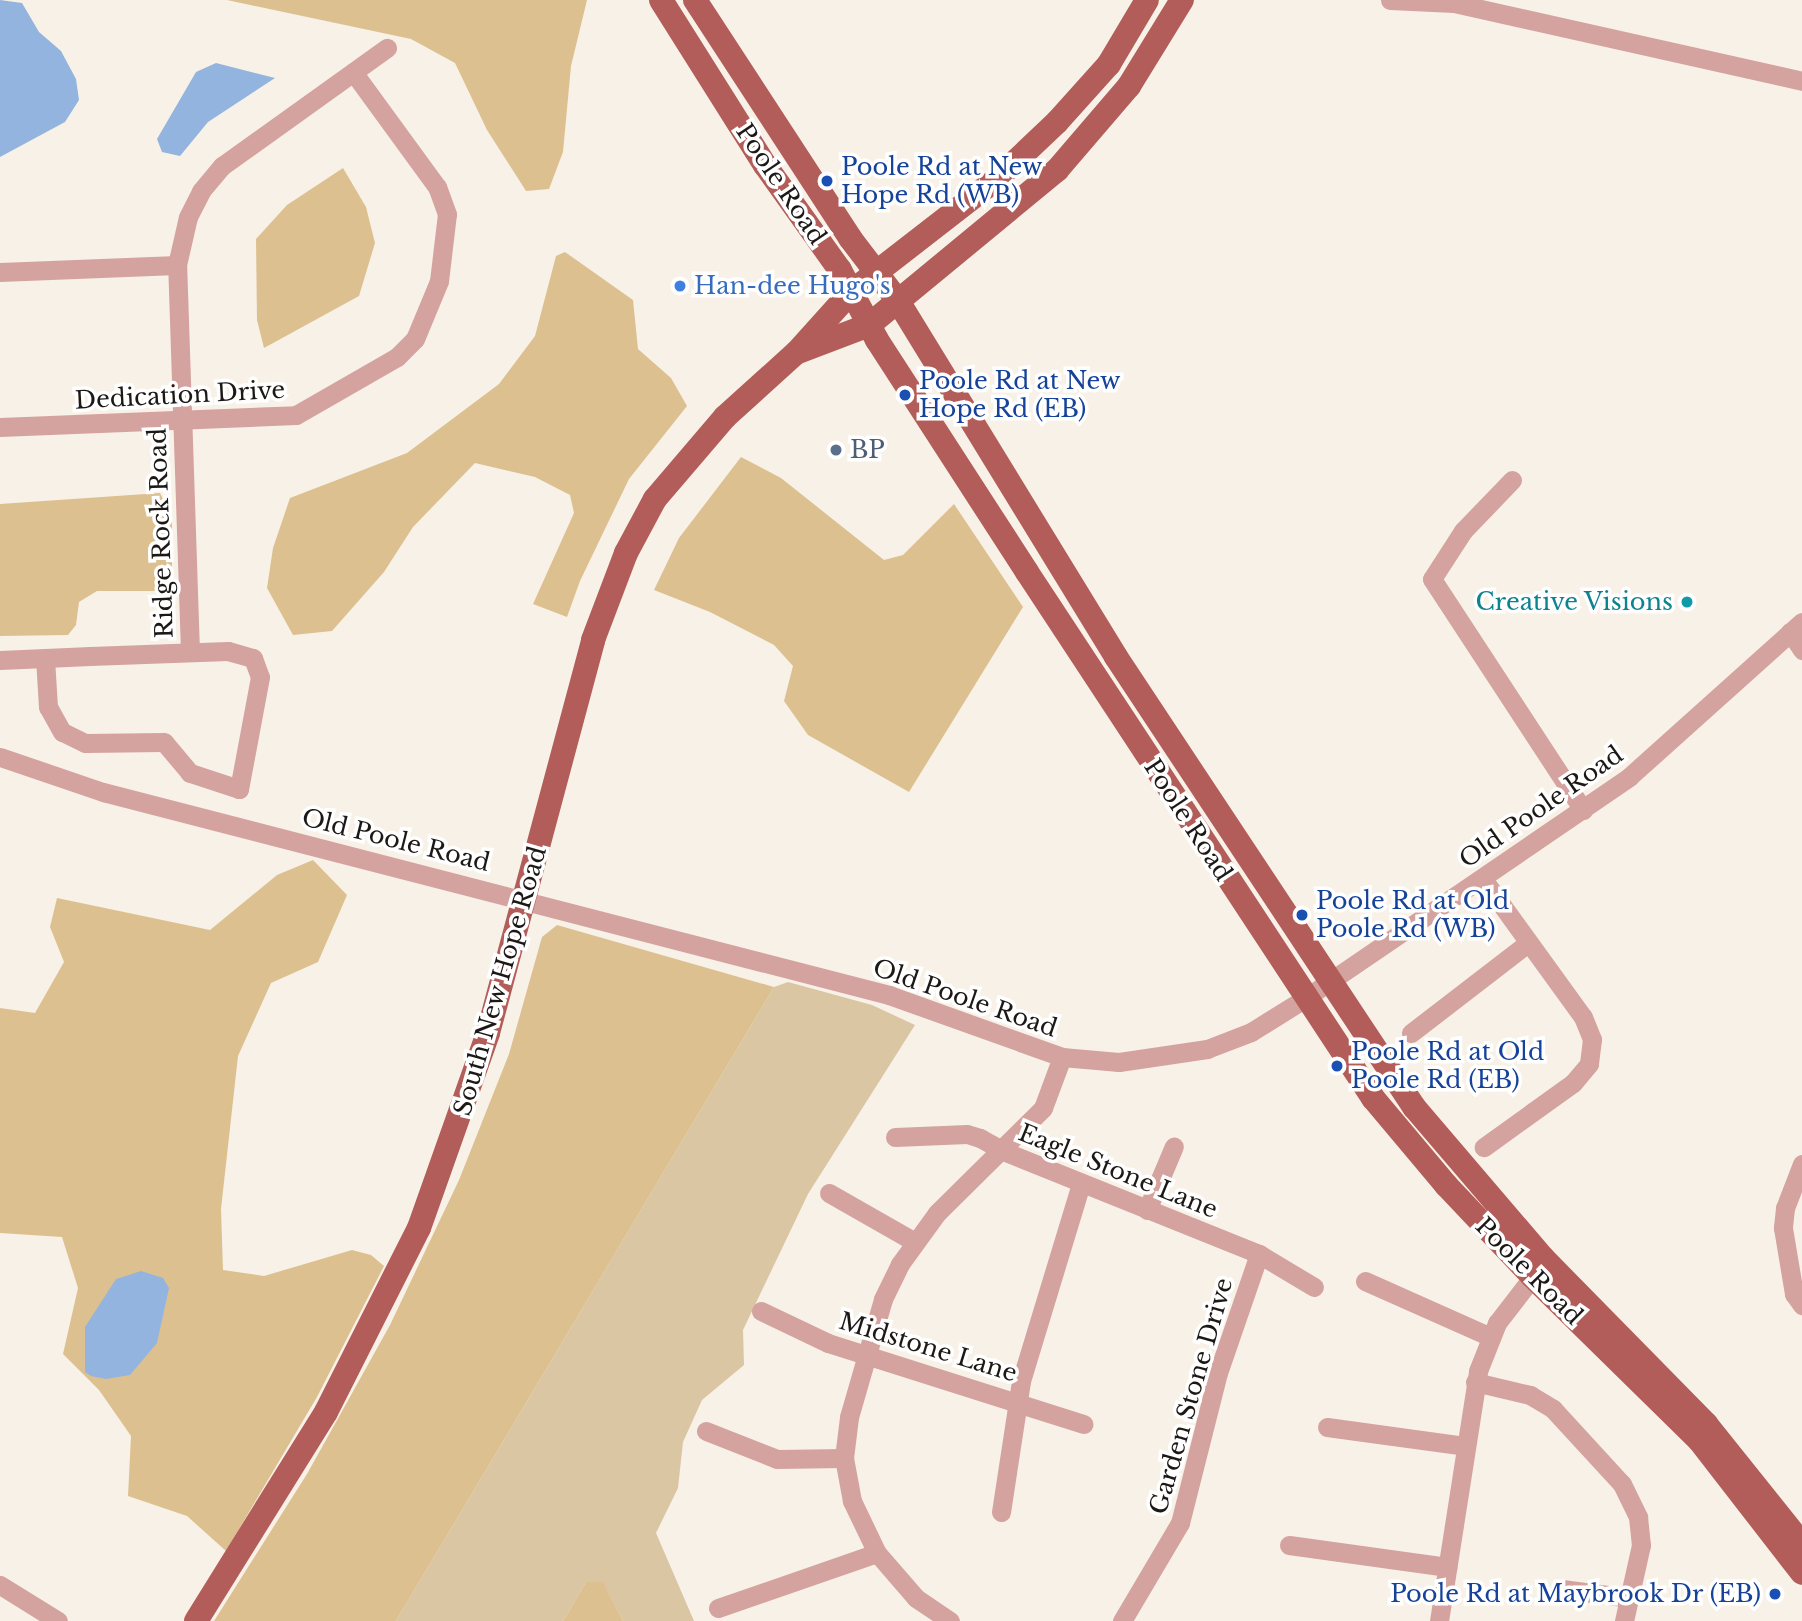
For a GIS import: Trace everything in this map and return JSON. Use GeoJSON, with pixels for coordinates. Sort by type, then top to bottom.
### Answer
{"type":"FeatureCollection","features":[{"type":"Feature","properties":{"kind":"main road","name":"Poole Road"},"geometry":{"type":"LineString","coordinates":[[661,0],[1304,999],[1373,1098],[1446,1185],[1683,1398],[1742,1466],[1802,1544]]}},
{"type":"Feature","properties":{"kind":"main road","name":"Poole Road"},"geometry":{"type":"LineString","coordinates":[[695,0],[874,270],[898,301],[1116,656],[1414,1107],[1539,1268],[1699,1440],[1802,1573]]}},
{"type":"Feature","properties":{"kind":"main road","name":"South New Hope Road"},"geometry":{"type":"LineString","coordinates":[[197,1621],[326,1412],[419,1228],[488,1033],[526,899],[593,640],[626,554],[655,499],[724,417],[797,352],[874,270],[999,177],[1057,122],[1109,64],[1147,0]]}},
{"type":"Feature","properties":{"kind":"main road","name":"South New Hope Road"},"geometry":{"type":"LineString","coordinates":[[797,352],[869,324],[1057,170],[1129,86],[1182,0]]}},
{"type":"Feature","properties":{"kind":"street"},"geometry":{"type":"LineString","coordinates":[[1390,0],[1454,3],[1802,81]]}},
{"type":"Feature","properties":{"kind":"street","name":"Ridge Rock Road"},"geometry":{"type":"LineString","coordinates":[[190,652],[177,265],[188,217],[201,191],[222,166],[387,48]]}},
{"type":"Feature","properties":{"kind":"street","name":"Dedication Drive"},"geometry":{"type":"LineString","coordinates":[[0,427],[296,415],[397,357],[415,339],[428,313],[447,242],[447,214],[437,187],[353,72]]}},
{"type":"Feature","properties":{"kind":"street"},"geometry":{"type":"LineString","coordinates":[[0,272],[177,265]]}},
{"type":"Feature","properties":{"kind":"street"},"geometry":{"type":"LineString","coordinates":[[1512,480],[1463,531],[1432,579],[1583,810]]}},
{"type":"Feature","properties":{"kind":"street"},"geometry":{"type":"LineString","coordinates":[[1796,627],[1802,650]]}},
{"type":"Feature","properties":{"kind":"street","name":"Old Poole Road"},"geometry":{"type":"LineString","coordinates":[[0,757],[103,792],[890,995],[1062,1057],[1119,1062],[1207,1049],[1251,1032],[1304,999],[1583,810],[1665,746],[1796,627]]}},
{"type":"Feature","properties":{"kind":"street"},"geometry":{"type":"LineString","coordinates":[[0,660],[45,658],[190,652],[228,651],[253,658],[260,677],[239,789],[190,773],[164,742],[85,743],[62,732],[48,707],[45,658]]}},
{"type":"Feature","properties":{"kind":"street"},"geometry":{"type":"LineString","coordinates":[[1483,879],[1583,1017],[1592,1039],[1589,1064],[1573,1083],[1484,1147]]}},
{"type":"Feature","properties":{"kind":"street"},"geometry":{"type":"LineString","coordinates":[[1410,1033],[1528,943]]}},
{"type":"Feature","properties":{"kind":"street"},"geometry":{"type":"LineString","coordinates":[[947,1621],[916,1598],[877,1553],[852,1501],[844,1458],[849,1418],[883,1299],[915,1242],[937,1213],[1003,1151],[1043,1108],[1062,1057]]}},
{"type":"Feature","properties":{"kind":"street","name":"Eagle Stone Lane"},"geometry":{"type":"LineString","coordinates":[[895,1137],[967,1134],[1082,1184],[1259,1254],[1314,1287]]}},
{"type":"Feature","properties":{"kind":"street"},"geometry":{"type":"LineString","coordinates":[[1147,1210],[1174,1146]]}},
{"type":"Feature","properties":{"kind":"street"},"geometry":{"type":"LineString","coordinates":[[1802,1164],[1785,1208],[1783,1228],[1794,1294],[1802,1305]]}},
{"type":"Feature","properties":{"kind":"street"},"geometry":{"type":"LineString","coordinates":[[1001,1512],[1017,1400],[1082,1184]]}},
{"type":"Feature","properties":{"kind":"street"},"geometry":{"type":"LineString","coordinates":[[829,1193],[915,1242]]}},
{"type":"Feature","properties":{"kind":"street","name":"Garden Stone Drive"},"geometry":{"type":"LineString","coordinates":[[1122,1621],[1180,1523],[1218,1373],[1259,1254]]}},
{"type":"Feature","properties":{"kind":"street"},"geometry":{"type":"LineString","coordinates":[[1439,1621],[1475,1382],[1491,1337],[1539,1268]]}},
{"type":"Feature","properties":{"kind":"street"},"geometry":{"type":"LineString","coordinates":[[1365,1281],[1491,1337]]}},
{"type":"Feature","properties":{"kind":"street","name":"Midstone Lane"},"geometry":{"type":"LineString","coordinates":[[761,1311],[828,1343],[1017,1400],[1083,1424]]}},
{"type":"Feature","properties":{"kind":"street"},"geometry":{"type":"LineString","coordinates":[[1475,1382],[1530,1395],[1553,1409],[1622,1484],[1638,1517],[1641,1545],[1624,1621]]}},
{"type":"Feature","properties":{"kind":"street"},"geometry":{"type":"LineString","coordinates":[[1327,1427],[1465,1446]]}},
{"type":"Feature","properties":{"kind":"street"},"geometry":{"type":"LineString","coordinates":[[706,1431],[777,1459],[844,1458]]}},
{"type":"Feature","properties":{"kind":"street"},"geometry":{"type":"LineString","coordinates":[[1289,1545],[1447,1567]]}},
{"type":"Feature","properties":{"kind":"street"},"geometry":{"type":"LineString","coordinates":[[718,1608],[877,1553]]}},
{"type":"Feature","properties":{"kind":"street"},"geometry":{"type":"LineString","coordinates":[[0,1585],[58,1621]]}},
{"type":"Feature","properties":{"kind":"street"},"geometry":{"type":"LineString","coordinates":[[1562,1589],[1630,1598]]}},
{"type":"Feature","properties":{"kind":"shaded area"},"geometry":{"type":"Polygon","coordinates":[[[227,0],[587,0],[571,66],[563,152],[549,189],[526,191],[487,130],[455,63],[411,39],[227,0]]]}},
{"type":"Feature","properties":{"kind":"shaded area"},"geometry":{"type":"Polygon","coordinates":[[[343,168],[366,207],[375,243],[359,296],[264,348],[257,320],[256,239],[287,205],[343,168]]]}},
{"type":"Feature","properties":{"kind":"shaded area"},"geometry":{"type":"Polygon","coordinates":[[[565,252],[633,300],[638,349],[671,378],[687,406],[629,479],[580,581],[567,617],[533,604],[574,513],[570,495],[535,477],[475,463],[413,527],[384,572],[332,631],[293,635],[267,588],[273,548],[290,498],[407,453],[499,384],[535,336],[556,256],[565,252]]]}},
{"type":"Feature","properties":{"kind":"shaded area"},"geometry":{"type":"Polygon","coordinates":[[[741,457],[781,478],[884,560],[903,555],[954,504],[1023,607],[909,792],[808,735],[784,701],[793,666],[774,645],[710,612],[654,590],[679,538],[741,457]]]}},
{"type":"Feature","properties":{"kind":"shaded area"},"geometry":{"type":"Polygon","coordinates":[[[160,493],[172,518],[172,591],[97,591],[79,602],[76,625],[68,635],[0,636],[0,504],[160,493]]]}},
{"type":"Feature","properties":{"kind":"shaded area"},"geometry":{"type":"Polygon","coordinates":[[[313,860],[347,895],[318,962],[271,983],[238,1056],[221,1209],[223,1270],[264,1276],[352,1250],[371,1255],[384,1266],[317,1397],[226,1551],[187,1516],[128,1496],[131,1436],[99,1390],[63,1354],[78,1288],[62,1237],[0,1233],[0,1008],[35,1013],[64,962],[50,927],[57,898],[210,930],[277,875],[313,860]]]}},
{"type":"Feature","properties":{"kind":"shaded area"},"geometry":{"type":"Polygon","coordinates":[[[557,925],[774,987],[396,1621],[214,1621],[307,1474],[390,1325],[459,1180],[509,1054],[542,937],[557,925]]]}},
{"type":"Feature","properties":{"kind":"shaded area"},"geometry":{"type":"Polygon","coordinates":[[[788,982],[872,1005],[915,1025],[808,1194],[743,1330],[744,1365],[702,1400],[683,1442],[678,1488],[656,1533],[694,1621],[623,1621],[603,1583],[586,1582],[563,1621],[396,1621],[774,987],[788,982]]]}},
{"type":"Feature","properties":{"kind":"shaded area"},"geometry":{"type":"Polygon","coordinates":[[[586,1582],[603,1582],[623,1621],[563,1621],[586,1582]]]}},
{"type":"Feature","properties":{"kind":"water"},"geometry":{"type":"Polygon","coordinates":[[[0,0],[22,3],[39,32],[61,51],[76,79],[79,100],[65,122],[0,157],[0,0]]]}},
{"type":"Feature","properties":{"kind":"water"},"geometry":{"type":"Polygon","coordinates":[[[216,63],[275,78],[208,122],[180,156],[162,152],[157,139],[196,72],[216,63]]]}},
{"type":"Feature","properties":{"kind":"water"},"geometry":{"type":"Polygon","coordinates":[[[141,1271],[163,1278],[169,1288],[157,1343],[130,1375],[106,1379],[91,1376],[85,1372],[85,1327],[116,1279],[141,1271]]]}},
{"type":"Feature","properties":{"kind":"place","name":"Poole Rd at New Hope Rd (WB)"},"geometry":{"type":"Point","coordinates":[827,181]}},
{"type":"Feature","properties":{"kind":"place","name":"Han-dee Hugo's"},"geometry":{"type":"Point","coordinates":[680,286]}},
{"type":"Feature","properties":{"kind":"place","name":"Poole Rd at New Hope Rd (EB)"},"geometry":{"type":"Point","coordinates":[905,395]}},
{"type":"Feature","properties":{"kind":"place","name":"BP"},"geometry":{"type":"Point","coordinates":[836,450]}},
{"type":"Feature","properties":{"kind":"place","name":"Creative Visions"},"geometry":{"type":"Point","coordinates":[1687,602]}},
{"type":"Feature","properties":{"kind":"place","name":"Poole Rd at Old Poole Rd (WB)"},"geometry":{"type":"Point","coordinates":[1302,915]}},
{"type":"Feature","properties":{"kind":"place","name":"Poole Rd at Old Poole Rd (EB)"},"geometry":{"type":"Point","coordinates":[1337,1066]}},
{"type":"Feature","properties":{"kind":"place","name":"Poole Rd at Maybrook Dr (EB)"},"geometry":{"type":"Point","coordinates":[1775,1594]}}]}
